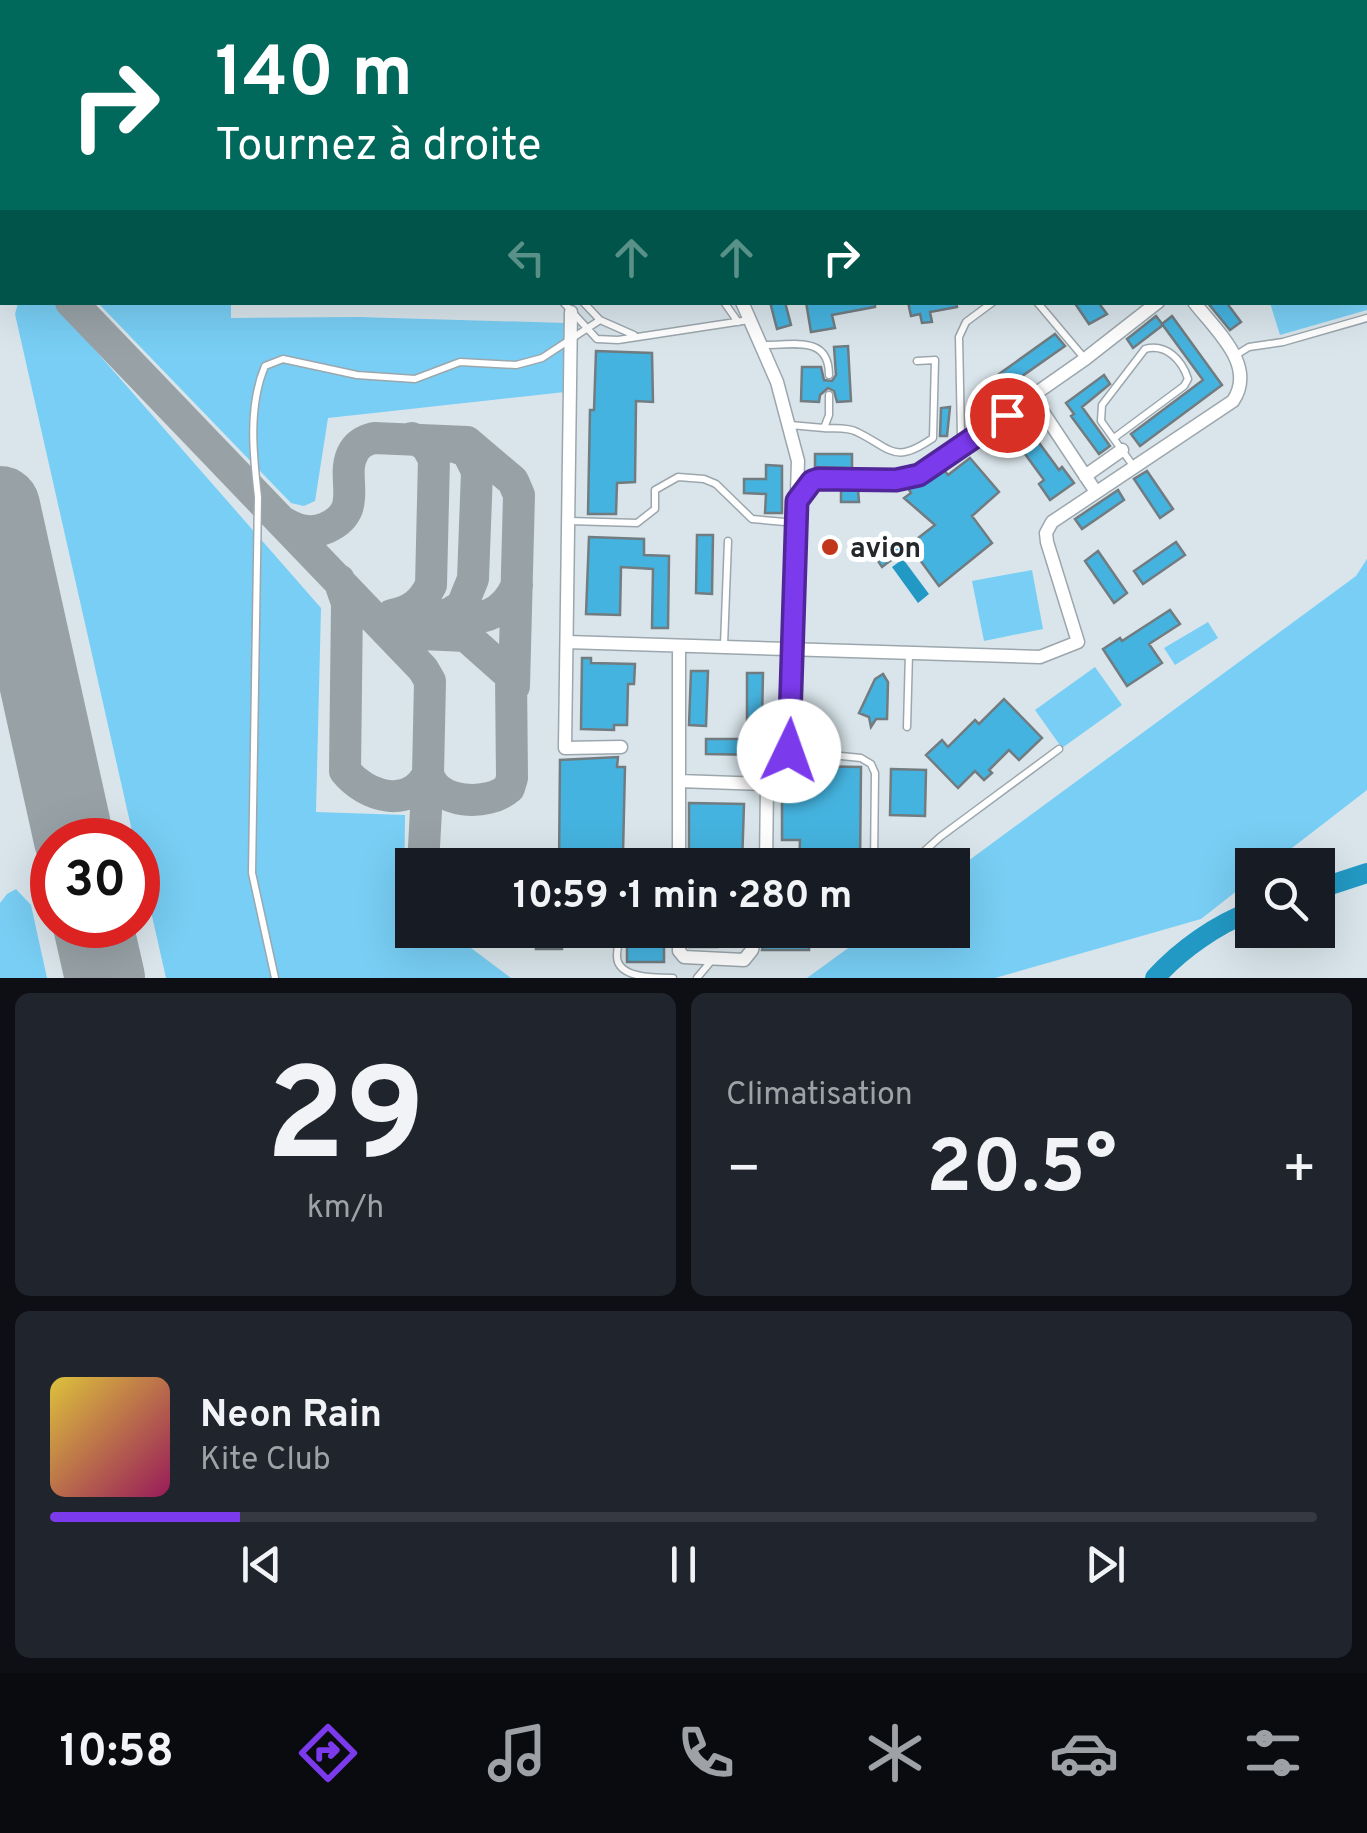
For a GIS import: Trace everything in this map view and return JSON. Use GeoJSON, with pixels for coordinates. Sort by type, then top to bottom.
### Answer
{"type":"FeatureCollection","features":[{"type":"Feature","properties":{"kind":"street"},"geometry":{"type":"LineString","coordinates":[[742,305],[744,321],[762,344],[778,382],[798,461],[789,751],[767,784],[766,848]]}},
{"type":"Feature","properties":{"kind":"street"},"geometry":{"type":"LineString","coordinates":[[797,501],[818,479],[896,480],[919,475],[1086,360],[1154,305]]}},
{"type":"Feature","properties":{"kind":"street"},"geometry":{"type":"LineString","coordinates":[[567,642],[1040,657],[1078,642],[1046,533],[1052,522],[1234,401],[1241,390],[1242,375],[1234,356],[1196,305]]}},
{"type":"Feature","properties":{"kind":"street"},"geometry":{"type":"LineString","coordinates":[[567,307],[571,339],[566,748],[621,747]]}},
{"type":"Feature","properties":{"kind":"street"},"geometry":{"type":"LineString","coordinates":[[1033,397],[1096,492]]}},
{"type":"Feature","properties":{"kind":"street"},"geometry":{"type":"LineString","coordinates":[[1085,476],[1118,444]]}},
{"type":"Feature","properties":{"kind":"street"},"geometry":{"type":"LineString","coordinates":[[678,646],[678,848]]}},
{"type":"Feature","properties":{"kind":"street"},"geometry":{"type":"LineString","coordinates":[[678,781],[767,784]]}},
{"type":"Feature","properties":{"kind":"street"},"geometry":{"type":"LineString","coordinates":[[680,948],[680,955],[744,960],[752,948]]}},
{"type":"Feature","properties":{"kind":"lane"},"geometry":{"type":"LineString","coordinates":[[586,305],[600,320],[635,336]]}},
{"type":"Feature","properties":{"kind":"lane"},"geometry":{"type":"LineString","coordinates":[[727,305],[744,321]]}},
{"type":"Feature","properties":{"kind":"lane"},"geometry":{"type":"LineString","coordinates":[[964,444],[959,337],[966,322],[989,305]]}},
{"type":"Feature","properties":{"kind":"lane"},"geometry":{"type":"LineString","coordinates":[[1040,305],[1086,360]]}},
{"type":"Feature","properties":{"kind":"lane"},"geometry":{"type":"LineString","coordinates":[[567,307],[597,339],[618,340],[744,321]]}},
{"type":"Feature","properties":{"kind":"lane"},"geometry":{"type":"LineString","coordinates":[[1234,356],[1248,348],[1367,318]]}},
{"type":"Feature","properties":{"kind":"lane"},"geometry":{"type":"LineString","coordinates":[[275,978],[252,872],[258,496],[254,461],[255,389],[265,366],[283,359],[357,375],[415,379],[460,362],[516,365],[542,358],[600,320]]}},
{"type":"Feature","properties":{"kind":"lane"},"geometry":{"type":"LineString","coordinates":[[762,344],[809,344],[822,350],[829,360],[829,375]]}},
{"type":"Feature","properties":{"kind":"lane"},"geometry":{"type":"LineString","coordinates":[[1118,444],[1188,379],[1168,350],[1155,346],[1145,349],[1102,405],[1101,420],[1134,467]]}},
{"type":"Feature","properties":{"kind":"lane"},"geometry":{"type":"LineString","coordinates":[[789,425],[854,430],[888,452],[918,449],[933,438],[935,360],[917,361]]}},
{"type":"Feature","properties":{"kind":"lane"},"geometry":{"type":"LineString","coordinates":[[824,428],[829,395]]}},
{"type":"Feature","properties":{"kind":"lane"},"geometry":{"type":"LineString","coordinates":[[569,522],[636,522],[655,509],[654,490],[678,477],[692,476],[716,484],[752,519],[797,523]]}},
{"type":"Feature","properties":{"kind":"lane"},"geometry":{"type":"LineString","coordinates":[[724,647],[728,541]]}},
{"type":"Feature","properties":{"kind":"lane"},"geometry":{"type":"LineString","coordinates":[[907,727],[909,653]]}},
{"type":"Feature","properties":{"kind":"lane"},"geometry":{"type":"LineString","coordinates":[[928,848],[1059,749]]}},
{"type":"Feature","properties":{"kind":"lane"},"geometry":{"type":"LineString","coordinates":[[789,751],[861,758],[871,764],[875,773],[874,848]]}},
{"type":"Feature","properties":{"kind":"lane"},"geometry":{"type":"LineString","coordinates":[[618,948],[621,971],[630,977],[673,978]]}},
{"type":"Feature","properties":{"kind":"lane"},"geometry":{"type":"LineString","coordinates":[[698,978],[712,959]]}},
{"type":"Feature","properties":{"kind":"shaded area"},"geometry":{"type":"Polygon","coordinates":[[[17,305],[56,305],[321,608],[316,812],[405,815],[405,848],[395,848],[395,948],[471,948],[511,978],[166,978],[159,948],[160,818],[129,818],[15,314],[17,305]]]}},
{"type":"Feature","properties":{"kind":"shaded area"},"geometry":{"type":"Polygon","coordinates":[[[100,305],[231,305],[231,318],[566,323],[574,391],[328,418],[315,501],[304,506],[291,503],[100,305]]]}},
{"type":"Feature","properties":{"kind":"shaded area"},"geometry":{"type":"Polygon","coordinates":[[[1271,305],[1367,305],[1367,310],[1280,335],[1271,305]]]}},
{"type":"Feature","properties":{"kind":"shaded area"},"geometry":{"type":"Polygon","coordinates":[[[903,559],[929,594],[918,603],[892,567],[903,559]]]}},
{"type":"Feature","properties":{"kind":"shaded area"},"geometry":{"type":"Polygon","coordinates":[[[1367,559],[1367,790],[1292,848],[1235,848],[1235,892],[1201,919],[995,978],[807,978],[848,948],[970,948],[970,860],[1356,576],[1367,559]]]}},
{"type":"Feature","properties":{"kind":"shaded area"},"geometry":{"type":"Polygon","coordinates":[[[1032,570],[1043,629],[984,641],[972,581],[1032,570]]]}},
{"type":"Feature","properties":{"kind":"shaded area"},"geometry":{"type":"Polygon","coordinates":[[[1208,622],[1218,638],[1175,665],[1164,648],[1208,622]]]}},
{"type":"Feature","properties":{"kind":"shaded area"},"geometry":{"type":"Polygon","coordinates":[[[1095,667],[1122,705],[1062,748],[1035,710],[1095,667]]]}},
{"type":"Feature","properties":{"kind":"shaded area"},"geometry":{"type":"Polygon","coordinates":[[[16,889],[30,904],[30,948],[40,948],[47,978],[0,978],[0,903],[16,889]]]}},
{"type":"Feature","properties":{"kind":"building"},"geometry":{"type":"Polygon","coordinates":[[[771,305],[786,305],[791,325],[777,329],[771,305]]]}},
{"type":"Feature","properties":{"kind":"building"},"geometry":{"type":"Polygon","coordinates":[[[806,305],[875,305],[832,315],[835,328],[811,332],[806,305]]]}},
{"type":"Feature","properties":{"kind":"building"},"geometry":{"type":"Polygon","coordinates":[[[909,305],[957,305],[930,312],[932,322],[922,323],[920,314],[911,316],[909,305]]]}},
{"type":"Feature","properties":{"kind":"building"},"geometry":{"type":"Polygon","coordinates":[[[1076,305],[1100,305],[1107,314],[1089,324],[1076,305]]]}},
{"type":"Feature","properties":{"kind":"building"},"geometry":{"type":"Polygon","coordinates":[[[1209,305],[1228,305],[1241,322],[1230,330],[1209,305]]]}},
{"type":"Feature","properties":{"kind":"building"},"geometry":{"type":"Polygon","coordinates":[[[1156,316],[1163,325],[1133,348],[1127,339],[1156,316]]]}},
{"type":"Feature","properties":{"kind":"building"},"geometry":{"type":"Polygon","coordinates":[[[1172,316],[1222,385],[1140,446],[1131,434],[1203,380],[1162,324],[1172,316]]]}},
{"type":"Feature","properties":{"kind":"building"},"geometry":{"type":"Polygon","coordinates":[[[1055,334],[1065,346],[1008,386],[999,374],[1055,334]]]}},
{"type":"Feature","properties":{"kind":"building"},"geometry":{"type":"Polygon","coordinates":[[[848,346],[851,401],[837,402],[834,391],[828,388],[819,402],[801,401],[802,367],[821,367],[824,380],[832,381],[836,375],[834,347],[848,346]]]}},
{"type":"Feature","properties":{"kind":"building"},"geometry":{"type":"Polygon","coordinates":[[[596,351],[652,353],[653,402],[636,401],[635,482],[617,483],[616,514],[588,514],[590,410],[594,410],[596,351]]]}},
{"type":"Feature","properties":{"kind":"building"},"geometry":{"type":"Polygon","coordinates":[[[1104,375],[1110,384],[1082,407],[1110,446],[1099,454],[1066,403],[1104,375]]]}},
{"type":"Feature","properties":{"kind":"building"},"geometry":{"type":"Polygon","coordinates":[[[950,407],[947,436],[940,436],[941,408],[950,407]]]}},
{"type":"Feature","properties":{"kind":"building"},"geometry":{"type":"Polygon","coordinates":[[[1027,412],[1033,420],[1026,425],[1059,470],[1062,467],[1074,483],[1050,500],[1039,484],[1044,480],[1012,436],[996,447],[989,438],[1027,412]]]}},
{"type":"Feature","properties":{"kind":"building"},"geometry":{"type":"Polygon","coordinates":[[[815,454],[852,454],[852,468],[815,467],[815,454]]]}},
{"type":"Feature","properties":{"kind":"building"},"geometry":{"type":"Polygon","coordinates":[[[970,458],[999,492],[972,516],[992,543],[939,586],[909,545],[935,525],[904,498],[911,493],[908,488],[924,484],[944,470],[948,475],[970,458]]]}},
{"type":"Feature","properties":{"kind":"building"},"geometry":{"type":"Polygon","coordinates":[[[766,465],[782,466],[782,513],[765,513],[766,494],[744,493],[744,479],[766,479],[766,465]]]}},
{"type":"Feature","properties":{"kind":"building"},"geometry":{"type":"Polygon","coordinates":[[[1147,471],[1173,509],[1160,518],[1134,479],[1147,471]]]}},
{"type":"Feature","properties":{"kind":"building"},"geometry":{"type":"Polygon","coordinates":[[[841,489],[858,490],[859,502],[841,502],[841,489]]]}},
{"type":"Feature","properties":{"kind":"building"},"geometry":{"type":"Polygon","coordinates":[[[1118,490],[1124,500],[1082,529],[1075,519],[1118,490]]]}},
{"type":"Feature","properties":{"kind":"building"},"geometry":{"type":"Polygon","coordinates":[[[697,535],[713,535],[712,594],[696,593],[697,535]]]}},
{"type":"Feature","properties":{"kind":"building"},"geometry":{"type":"Polygon","coordinates":[[[589,537],[644,539],[644,555],[669,556],[668,628],[652,628],[653,569],[621,567],[620,615],[586,614],[589,537]]]}},
{"type":"Feature","properties":{"kind":"building"},"geometry":{"type":"Polygon","coordinates":[[[894,540],[902,552],[882,567],[874,555],[894,540]]]}},
{"type":"Feature","properties":{"kind":"building"},"geometry":{"type":"Polygon","coordinates":[[[1176,542],[1185,555],[1143,584],[1134,571],[1176,542]]]}},
{"type":"Feature","properties":{"kind":"building"},"geometry":{"type":"Polygon","coordinates":[[[1098,551],[1127,593],[1114,603],[1085,561],[1098,551]]]}},
{"type":"Feature","properties":{"kind":"building"},"geometry":{"type":"Polygon","coordinates":[[[1170,610],[1180,624],[1149,644],[1162,663],[1127,686],[1103,649],[1170,610]]]}},
{"type":"Feature","properties":{"kind":"building"},"geometry":{"type":"Polygon","coordinates":[[[582,658],[591,658],[591,663],[635,664],[634,684],[628,684],[627,725],[614,725],[614,730],[581,729],[582,658]]]}},
{"type":"Feature","properties":{"kind":"building"},"geometry":{"type":"Polygon","coordinates":[[[691,671],[708,671],[706,726],[689,725],[691,671]]]}},
{"type":"Feature","properties":{"kind":"building"},"geometry":{"type":"Polygon","coordinates":[[[747,673],[763,673],[762,721],[747,721],[747,673]]]}},
{"type":"Feature","properties":{"kind":"building"},"geometry":{"type":"Polygon","coordinates":[[[883,674],[888,682],[887,719],[876,719],[871,727],[869,717],[859,713],[875,679],[883,674]]]}},
{"type":"Feature","properties":{"kind":"building"},"geometry":{"type":"Polygon","coordinates":[[[1004,699],[1042,738],[1019,760],[1009,750],[984,780],[975,771],[958,788],[926,755],[942,740],[948,747],[1004,699]]]}},
{"type":"Feature","properties":{"kind":"building"},"geometry":{"type":"Polygon","coordinates":[[[706,739],[762,739],[762,755],[706,754],[706,739]]]}},
{"type":"Feature","properties":{"kind":"building"},"geometry":{"type":"Polygon","coordinates":[[[618,757],[617,767],[625,767],[623,848],[559,848],[560,760],[618,757]]]}},
{"type":"Feature","properties":{"kind":"building"},"geometry":{"type":"Polygon","coordinates":[[[801,766],[861,767],[860,848],[800,848],[800,840],[782,840],[782,793],[801,793],[801,766]]]}},
{"type":"Feature","properties":{"kind":"building"},"geometry":{"type":"Polygon","coordinates":[[[891,769],[926,770],[925,816],[890,815],[891,769]]]}},
{"type":"Feature","properties":{"kind":"building"},"geometry":{"type":"Polygon","coordinates":[[[689,803],[744,804],[743,848],[689,848],[689,803]]]}},
{"type":"Feature","properties":{"kind":"building"},"geometry":{"type":"Polygon","coordinates":[[[627,948],[664,948],[664,962],[627,962],[627,948]]]}},
{"type":"Feature","properties":{"kind":"building"},"geometry":{"type":"Polygon","coordinates":[[[762,948],[809,948],[809,950],[762,948]]]}},
{"type":"Feature","properties":{"kind":"waterway"},"geometry":{"type":"LineString","coordinates":[[1335,883],[1367,873]]}},
{"type":"Feature","properties":{"kind":"waterway"},"geometry":{"type":"LineString","coordinates":[[1155,978],[1200,939],[1235,919]]}},
{"type":"Feature","properties":{"kind":"taxiway"},"geometry":{"type":"LineString","coordinates":[[74,305],[340,582]]}},
{"type":"Feature","properties":{"kind":"taxiway"},"geometry":{"type":"LineString","coordinates":[[392,615],[416,605],[431,585],[434,459],[426,445],[412,438]]}},
{"type":"Feature","properties":{"kind":"taxiway"},"geometry":{"type":"LineString","coordinates":[[281,521],[308,531],[338,521],[349,503],[350,461],[360,444],[368,440],[467,442],[513,481],[519,495],[514,686]]}},
{"type":"Feature","properties":{"kind":"taxiway"},"geometry":{"type":"LineString","coordinates":[[431,617],[449,614],[462,606],[473,579],[477,471],[467,451],[455,447]]}},
{"type":"Feature","properties":{"kind":"taxiway"},"geometry":{"type":"LineString","coordinates":[[340,582],[430,681],[428,774],[420,785],[399,796],[364,788],[345,771],[347,603],[340,582]]}},
{"type":"Feature","properties":{"kind":"taxiway"},"geometry":{"type":"LineString","coordinates":[[437,617],[474,618],[494,613],[517,585]]}},
{"type":"Feature","properties":{"kind":"taxiway"},"geometry":{"type":"LineString","coordinates":[[382,625],[399,633],[466,636],[511,676],[509,788],[476,800],[452,797],[441,792],[428,774]]}},
{"type":"Feature","properties":{"kind":"taxiway"},"geometry":{"type":"LineString","coordinates":[[424,848],[428,774]]}},
{"type":"Feature","properties":{"kind":"runway"},"geometry":{"type":"LineString","coordinates":[[0,506],[69,818]]}},
{"type":"Feature","properties":{"kind":"runway"},"geometry":{"type":"LineString","coordinates":[[98,948],[105,978]]}},
{"type":"Feature","properties":{"kind":"place","name":"avion"},"geometry":{"type":"Point","coordinates":[830,547]}},
{"type":"Feature","properties":{"kind":"route"},"geometry":{"type":"LineString","coordinates":[[789,751],[797,501],[818,479],[896,480],[919,475],[1007,415]]}}]}
